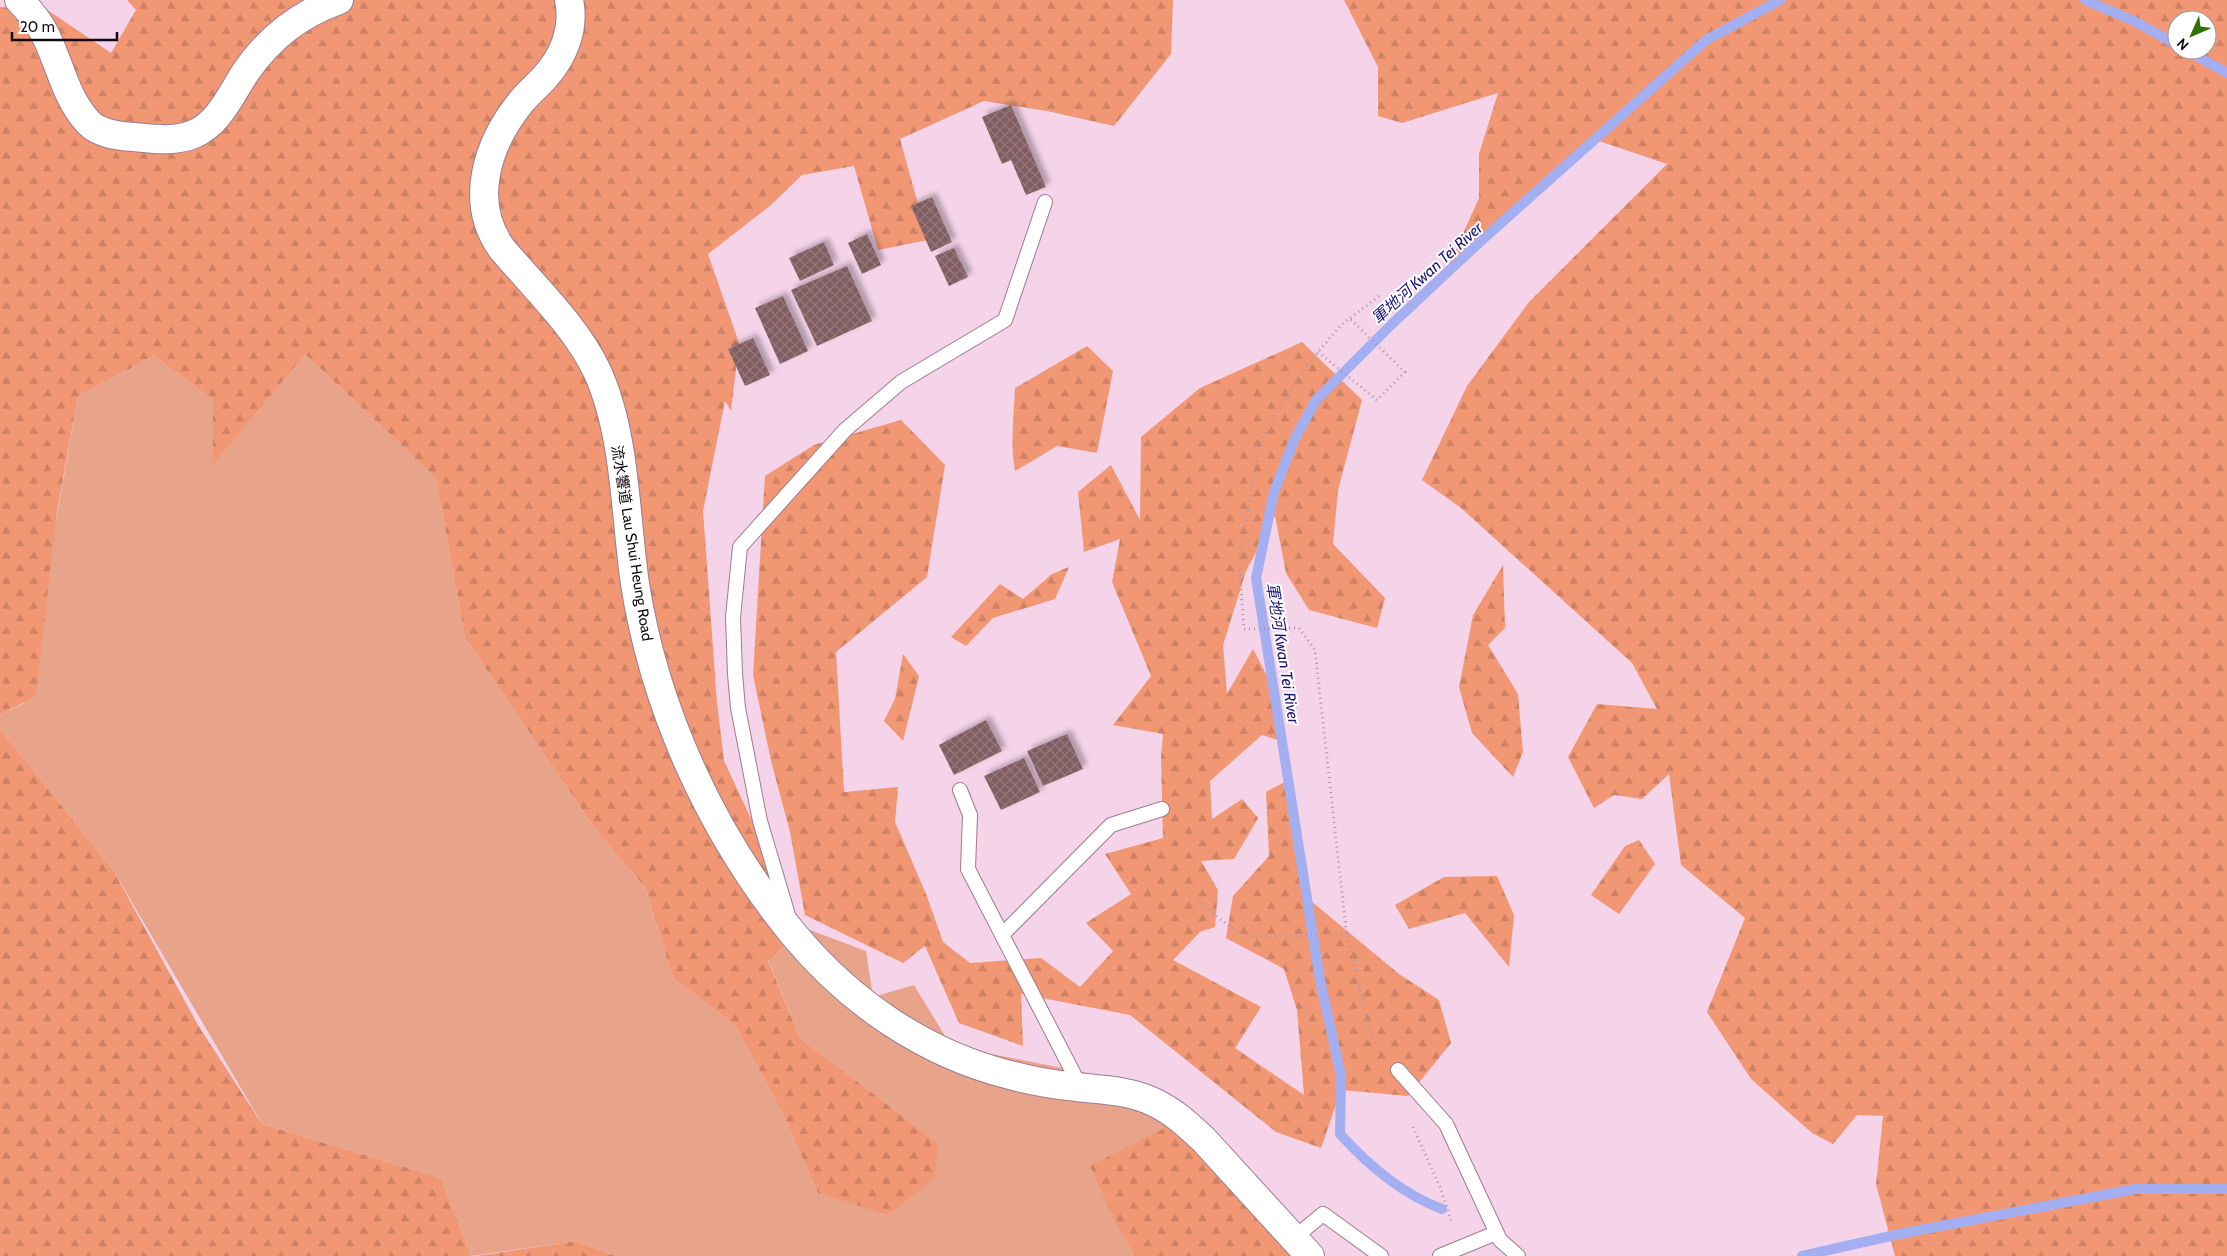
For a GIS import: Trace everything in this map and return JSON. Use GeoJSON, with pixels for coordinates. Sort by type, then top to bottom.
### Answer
{"type":"FeatureCollection","features":[{"type":"Feature","properties":{"kind":"street"},"geometry":{"type":"LineString","coordinates":[[19,0],[41,27],[67,87],[89,123],[109,134],[159,139],[180,138],[195,134],[208,125],[271,41],[299,18],[339,0]]}},
{"type":"Feature","properties":{"kind":"street","name":"流水響道 Lau Shui Heung Road"},"geometry":{"type":"LineString","coordinates":[[569,0],[571,24],[562,53],[545,77],[513,112],[490,158],[484,186],[485,214],[494,238],[575,335],[596,371],[609,405],[617,443],[636,589],[646,639],[660,687],[691,767],[711,809],[738,855],[793,934],[824,969],[848,991],[900,1028],[928,1044],[965,1060],[1009,1075],[1056,1085],[1135,1095],[1160,1105],[1172,1112],[1204,1140],[1302,1247]]}},
{"type":"Feature","properties":{"kind":"lane"},"geometry":{"type":"LineString","coordinates":[[793,934],[760,821],[738,708],[733,617],[740,546],[852,424],[902,382],[1005,320],[1045,202]]}},
{"type":"Feature","properties":{"kind":"lane"},"geometry":{"type":"LineString","coordinates":[[960,790],[970,815],[968,869],[1082,1088]]}},
{"type":"Feature","properties":{"kind":"lane"},"geometry":{"type":"LineString","coordinates":[[1002,934],[1111,825],[1162,809]]}},
{"type":"Feature","properties":{"kind":"lane"},"geometry":{"type":"LineString","coordinates":[[1398,1070],[1446,1124],[1500,1240],[1518,1256]]}},
{"type":"Feature","properties":{"kind":"lane"},"geometry":{"type":"LineString","coordinates":[[1302,1247],[1323,1214],[1381,1256]]}},
{"type":"Feature","properties":{"kind":"lane"},"geometry":{"type":"LineString","coordinates":[[1440,1256],[1496,1232]]}},
{"type":"Feature","properties":{"kind":"path"},"geometry":{"type":"LineString","coordinates":[[1379,296],[1349,318],[1318,352],[1300,375],[1260,439],[1239,564],[1244,629],[1299,628],[1315,650],[1347,933],[1369,1030],[1381,1056]]}},
{"type":"Feature","properties":{"kind":"path"},"geometry":{"type":"LineString","coordinates":[[1318,352],[1377,400],[1405,372],[1349,318]]}},
{"type":"Feature","properties":{"kind":"path"},"geometry":{"type":"LineString","coordinates":[[1198,899],[1240,932],[1257,936],[1347,933]]}},
{"type":"Feature","properties":{"kind":"path"},"geometry":{"type":"LineString","coordinates":[[1413,1126],[1440,1187],[1460,1248]]}},
{"type":"Feature","properties":{"kind":"shaded area"},"geometry":{"type":"Polygon","coordinates":[[[304,353],[436,478],[465,638],[598,833],[645,887],[673,978],[735,1025],[781,1110],[818,1193],[938,1143],[800,1038],[768,960],[802,927],[866,951],[873,997],[914,985],[951,1046],[1088,1073],[1182,1119],[1138,1256],[615,1256],[577,1241],[471,1256],[441,1178],[262,1124],[113,870],[0,729],[0,715],[24,703],[78,396],[154,356],[213,400],[213,464],[304,353]]]}},
{"type":"Feature","properties":{"kind":"green space"},"geometry":{"type":"Polygon","coordinates":[[[127,0],[1173,0],[1171,54],[1114,126],[1047,111],[984,101],[900,139],[928,240],[878,250],[854,166],[802,175],[771,205],[708,254],[739,343],[731,411],[725,401],[703,511],[717,703],[724,761],[802,927],[768,961],[800,1038],[938,1143],[934,1179],[888,1215],[818,1193],[781,1110],[735,1025],[673,978],[645,887],[598,833],[465,638],[436,478],[305,354],[213,465],[213,400],[154,356],[78,396],[57,512],[36,696],[0,715],[0,7],[49,11],[111,53],[136,10],[127,0]]]}},
{"type":"Feature","properties":{"kind":"green space"},"geometry":{"type":"Polygon","coordinates":[[[1344,0],[2227,0],[2227,1256],[1895,1256],[1876,1184],[1883,1116],[1857,1115],[1833,1144],[1812,1133],[1751,1079],[1707,1012],[1745,918],[1681,865],[1669,774],[1642,799],[1614,795],[1594,808],[1568,757],[1597,704],[1657,709],[1632,663],[1461,508],[1422,480],[1467,386],[1529,302],[1667,164],[1593,139],[1443,278],[1479,198],[1479,154],[1498,93],[1402,123],[1378,116],[1378,67],[1344,0]]]}},
{"type":"Feature","properties":{"kind":"green space"},"geometry":{"type":"Polygon","coordinates":[[[1302,342],[1362,400],[1338,490],[1333,544],[1385,598],[1377,628],[1309,610],[1286,573],[1275,516],[1246,571],[1223,645],[1227,694],[1253,649],[1267,676],[1284,742],[1262,735],[1210,781],[1212,819],[1242,799],[1258,818],[1234,859],[1201,861],[1218,890],[1215,927],[1200,932],[1173,960],[1261,1007],[1235,1048],[1304,1095],[1297,1010],[1284,969],[1226,938],[1233,896],[1269,856],[1266,792],[1290,779],[1295,833],[1305,896],[1399,974],[1439,1000],[1451,1043],[1408,1096],[1341,1090],[1321,1148],[1276,1132],[1130,1015],[1021,994],[1023,1046],[959,1023],[925,946],[903,963],[805,915],[790,832],[771,761],[753,675],[765,476],[814,445],[901,420],[945,465],[927,577],[836,652],[844,792],[898,787],[895,822],[926,894],[943,942],[970,963],[1041,958],[1080,987],[1113,951],[1086,923],[1131,894],[1105,854],[1163,838],[1161,757],[1163,734],[1113,725],[1151,676],[1112,582],[1120,539],[1084,552],[1078,492],[1111,465],[1140,520],[1141,437],[1200,388],[1302,342]]]}},
{"type":"Feature","properties":{"kind":"green space"},"geometry":{"type":"Polygon","coordinates":[[[1087,346],[1113,371],[1097,453],[1057,446],[1015,471],[1013,440],[1015,388],[1087,346]]]}},
{"type":"Feature","properties":{"kind":"green space"},"geometry":{"type":"Polygon","coordinates":[[[1503,565],[1505,628],[1488,645],[1518,694],[1523,752],[1513,777],[1472,733],[1459,687],[1473,615],[1503,565]]]}},
{"type":"Feature","properties":{"kind":"green space"},"geometry":{"type":"Polygon","coordinates":[[[1069,567],[1055,599],[993,618],[966,646],[951,637],[1000,584],[1023,599],[1052,574],[1069,567]]]}},
{"type":"Feature","properties":{"kind":"green space"},"geometry":{"type":"Polygon","coordinates":[[[903,654],[919,676],[903,741],[884,721],[895,699],[903,654]]]}},
{"type":"Feature","properties":{"kind":"green space"},"geometry":{"type":"Polygon","coordinates":[[[0,729],[113,870],[198,1025],[262,1124],[441,1178],[471,1256],[0,1256],[0,729]]]}},
{"type":"Feature","properties":{"kind":"green space"},"geometry":{"type":"Polygon","coordinates":[[[1639,840],[1655,864],[1619,914],[1591,895],[1625,846],[1639,840]]]}},
{"type":"Feature","properties":{"kind":"green space"},"geometry":{"type":"Polygon","coordinates":[[[1497,876],[1514,915],[1509,967],[1465,913],[1409,929],[1395,905],[1444,877],[1497,876]]]}},
{"type":"Feature","properties":{"kind":"green space"},"geometry":{"type":"Polygon","coordinates":[[[1182,1119],[1298,1256],[1136,1256],[1120,1231],[1090,1166],[1182,1119]]]}},
{"type":"Feature","properties":{"kind":"green space"},"geometry":{"type":"Polygon","coordinates":[[[577,1241],[615,1256],[476,1256],[577,1241]]]}},
{"type":"Feature","properties":{"kind":"building"},"geometry":{"type":"Polygon","coordinates":[[[1011,105],[1046,187],[1026,195],[1011,160],[1002,164],[982,117],[1011,105]]]}},
{"type":"Feature","properties":{"kind":"building"},"geometry":{"type":"Polygon","coordinates":[[[932,197],[952,242],[931,252],[911,206],[932,197]]]}},
{"type":"Feature","properties":{"kind":"building"},"geometry":{"type":"Polygon","coordinates":[[[867,234],[881,265],[862,274],[848,243],[867,234]]]}},
{"type":"Feature","properties":{"kind":"building"},"geometry":{"type":"Polygon","coordinates":[[[824,242],[834,265],[800,281],[789,258],[824,242]]]}},
{"type":"Feature","properties":{"kind":"building"},"geometry":{"type":"Polygon","coordinates":[[[954,248],[968,277],[949,286],[935,256],[954,248]]]}},
{"type":"Feature","properties":{"kind":"building"},"geometry":{"type":"Polygon","coordinates":[[[847,266],[872,321],[817,346],[791,290],[847,266]]]}},
{"type":"Feature","properties":{"kind":"building"},"geometry":{"type":"Polygon","coordinates":[[[783,296],[808,351],[780,364],[755,308],[783,296]]]}},
{"type":"Feature","properties":{"kind":"building"},"geometry":{"type":"Polygon","coordinates":[[[753,338],[770,375],[745,386],[728,349],[753,338]]]}},
{"type":"Feature","properties":{"kind":"building"},"geometry":{"type":"Polygon","coordinates":[[[986,720],[1002,751],[954,775],[939,745],[986,720]]]}},
{"type":"Feature","properties":{"kind":"building"},"geometry":{"type":"Polygon","coordinates":[[[1067,734],[1083,769],[1043,786],[1027,751],[1067,734]]]}},
{"type":"Feature","properties":{"kind":"building"},"geometry":{"type":"Polygon","coordinates":[[[1024,758],[1040,792],[1001,810],[984,776],[1024,758]]]}},
{"type":"Feature","properties":{"kind":"waterway","name":"軍地河 Kwan Tei River"},"geometry":{"type":"LineString","coordinates":[[1442,1209],[1427,1203],[1386,1178],[1340,1134],[1341,1076],[1320,980],[1256,578],[1274,492],[1294,440],[1316,400],[1392,324],[1482,240],[1706,40],[1780,0]]}},
{"type":"Feature","properties":{"kind":"waterway","name":"軍地河 Kwan Tei River"},"geometry":{"type":"LineString","coordinates":[[2085,0],[2134,21],[2167,39]]}},
{"type":"Feature","properties":{"kind":"waterway","name":"軍地河 Kwan Tei River"},"geometry":{"type":"LineString","coordinates":[[2204,60],[2227,73]]}},
{"type":"Feature","properties":{"kind":"waterway"},"geometry":{"type":"LineString","coordinates":[[1802,1256],[1904,1233],[2135,1189],[2227,1189]]}}]}
